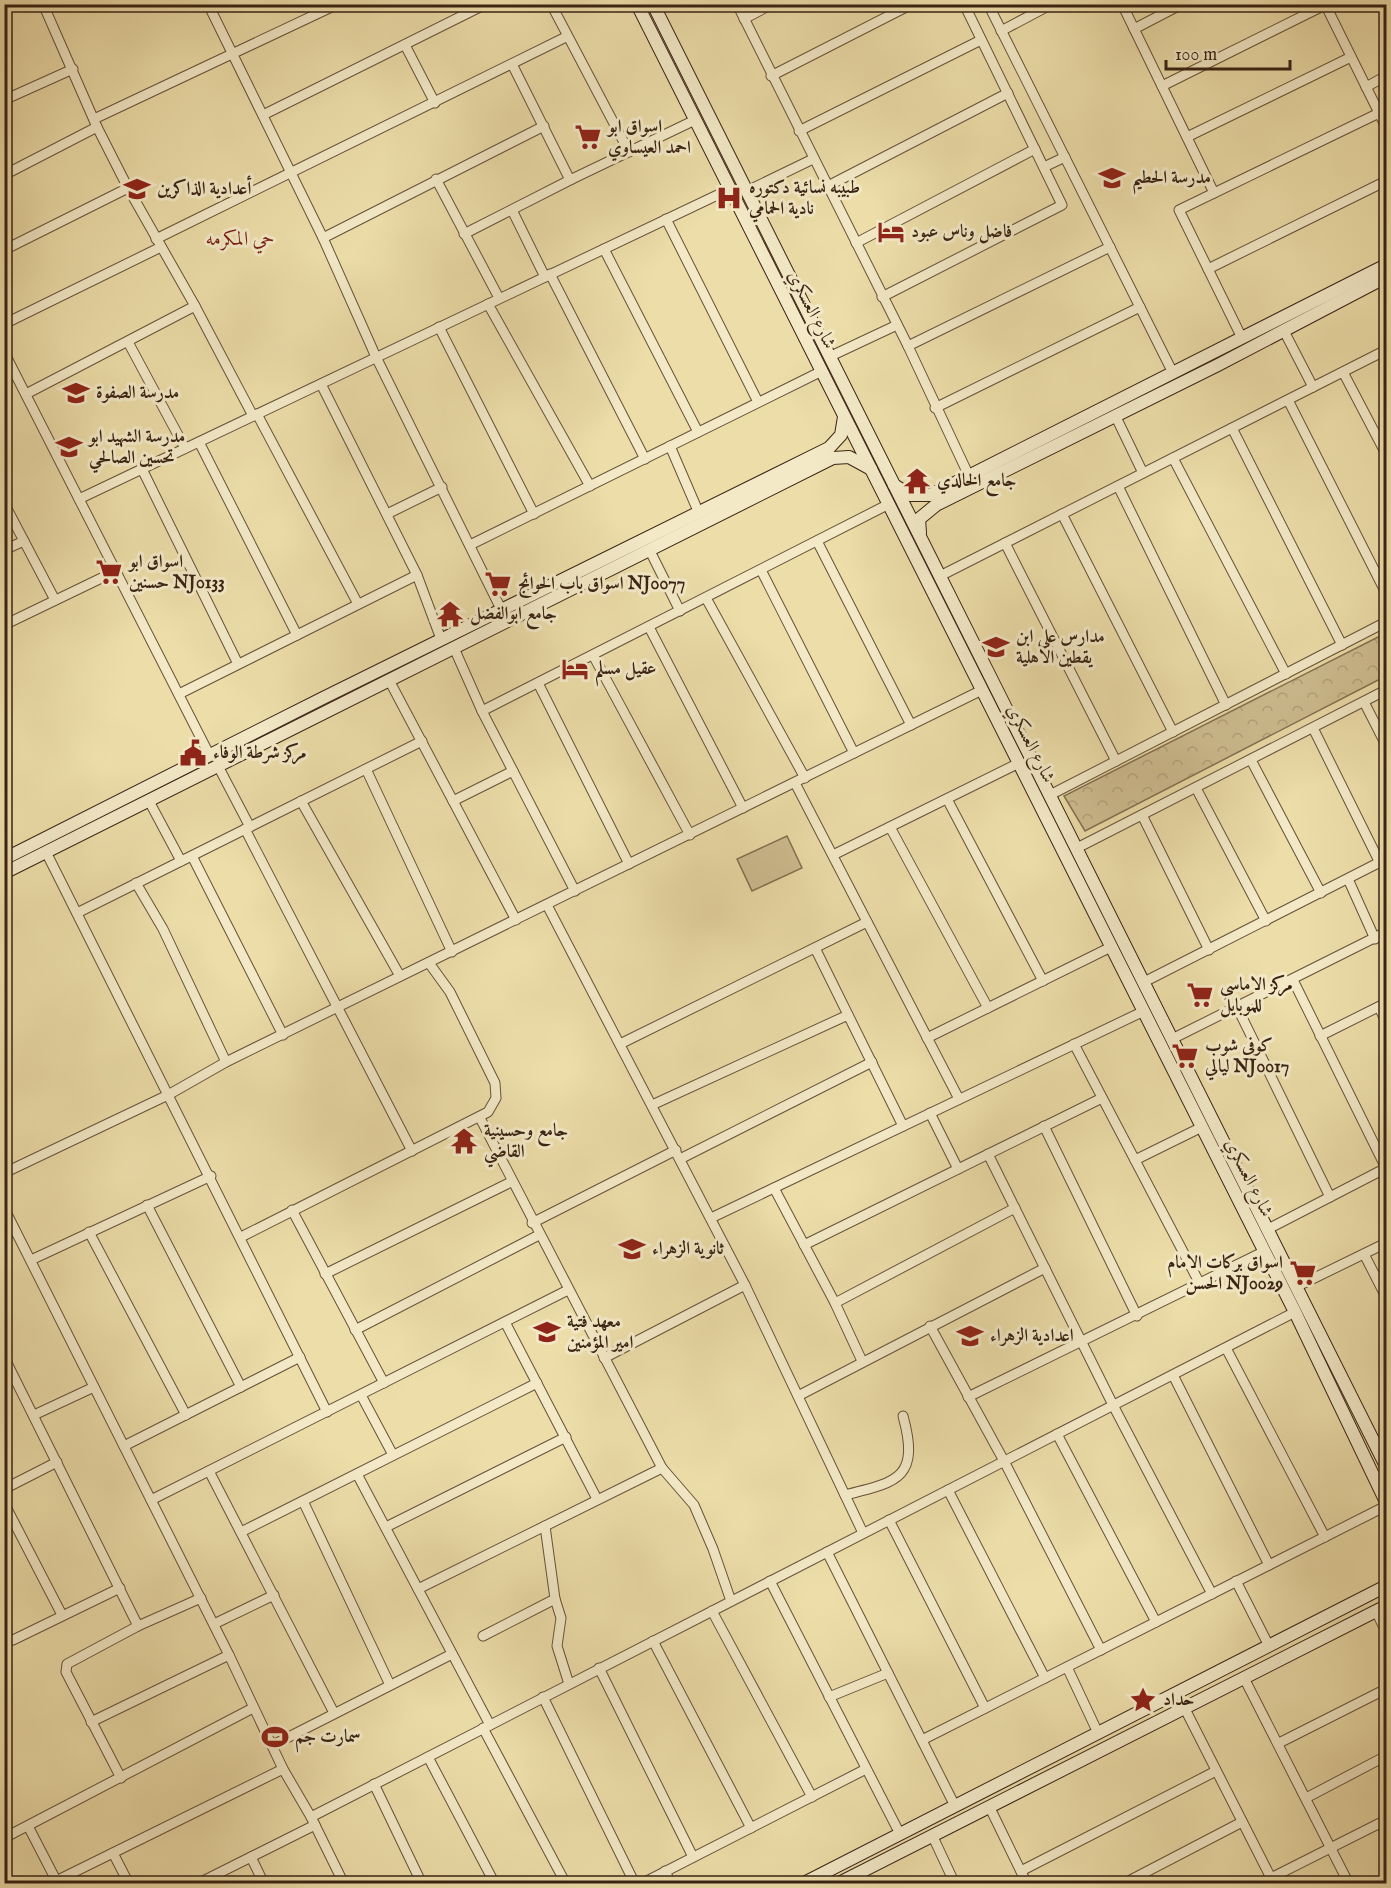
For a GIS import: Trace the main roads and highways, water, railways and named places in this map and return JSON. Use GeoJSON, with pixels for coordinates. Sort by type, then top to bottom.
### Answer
{"type":"FeatureCollection","features":[{"type":"Feature","properties":{"kind":"main road","name":"شارع العسكري"},"geometry":{"type":"LineString","coordinates":[[637,4],[1143,1011],[1190,1088]]}},
{"type":"Feature","properties":{"kind":"main road","name":"شارع العسكري"},"geometry":{"type":"LineString","coordinates":[[653,4],[1144,982],[1172,1039],[1199,1107],[1268,1229],[1386,1466]]}},
{"type":"Feature","properties":{"kind":"main road"},"geometry":{"type":"LineString","coordinates":[[768,264],[776,268],[782,260]]}},
{"type":"Feature","properties":{"kind":"main road"},"geometry":{"type":"LineString","coordinates":[[1325,303],[1386,265]]}},
{"type":"Feature","properties":{"kind":"main road"},"geometry":{"type":"LineString","coordinates":[[921,537],[919,519],[934,500],[969,476],[1242,338],[1386,277]]}},
{"type":"Feature","properties":{"kind":"main road"},"geometry":{"type":"LineString","coordinates":[[781,291],[788,283],[795,286]]}},
{"type":"Feature","properties":{"kind":"main road"},"geometry":{"type":"LineString","coordinates":[[892,482],[910,495],[934,500],[1115,415],[1284,331],[1306,312]]}},
{"type":"Feature","properties":{"kind":"main road"},"geometry":{"type":"LineString","coordinates":[[6,865],[46,852],[149,801],[296,711],[829,448],[841,435],[844,416]]}},
{"type":"Feature","properties":{"kind":"main road"},"geometry":{"type":"LineString","coordinates":[[6,865],[214,761],[327,712],[833,458],[849,457],[871,470]]}},
{"type":"Feature","properties":{"kind":"main road"},"geometry":{"type":"LineString","coordinates":[[950,627],[957,629],[963,622]]}},
{"type":"Feature","properties":{"kind":"main road"},"geometry":{"type":"LineString","coordinates":[[962,650],[968,644],[975,646]]}},
{"type":"Feature","properties":{"kind":"main road"},"geometry":{"type":"LineString","coordinates":[[323,698],[321,704],[327,712]]}},
{"type":"Feature","properties":{"kind":"main road"},"geometry":{"type":"LineString","coordinates":[[296,711],[303,714],[302,724]]}},
{"type":"Feature","properties":{"kind":"main road","name":"شارع العسكري"},"geometry":{"type":"LineString","coordinates":[[1199,1107],[1202,1127],[1295,1312],[1386,1504]]}},
{"type":"Feature","properties":{"kind":"main road"},"geometry":{"type":"LineString","coordinates":[[802,1884],[1386,1586]]}},
{"type":"Feature","properties":{"kind":"main road"},"geometry":{"type":"LineString","coordinates":[[837,1884],[1381,1608]]}},
{"type":"Feature","properties":{"kind":"main road"},"geometry":{"type":"LineString","coordinates":[[1162,1700],[1161,1710],[1171,1714]]}},
{"type":"Feature","properties":{"kind":"main road"},"geometry":{"type":"LineString","coordinates":[[1142,1711],[1151,1712],[1154,1717],[1152,1724]]}},
{"type":"Feature","properties":{"kind":"place","name":"اسواق ابو احمد العيساوي"},"geometry":{"type":"Point","coordinates":[588,137]}},
{"type":"Feature","properties":{"kind":"place","name":"مدرسة الحطيم"},"geometry":{"type":"Point","coordinates":[1112,178]}},
{"type":"Feature","properties":{"kind":"place","name":"أعدادية الذاكرين"},"geometry":{"type":"Point","coordinates":[137,189]}},
{"type":"Feature","properties":{"kind":"place","name":"طبيبه نسائية دكتوره نادية الحمامي"},"geometry":{"type":"Point","coordinates":[729,198]}},
{"type":"Feature","properties":{"kind":"place","name":"فاضل وناس عبود"},"geometry":{"type":"Point","coordinates":[891,232]}},
{"type":"Feature","properties":{"kind":"place","name":"مدرسة الصفوة"},"geometry":{"type":"Point","coordinates":[76,393]}},
{"type":"Feature","properties":{"kind":"place","name":"مدرسة الشهيد ابو تحسين الصالحي"},"geometry":{"type":"Point","coordinates":[69,447]}},
{"type":"Feature","properties":{"kind":"place","name":"جامع الخالدي"},"geometry":{"type":"Point","coordinates":[917,481]}},
{"type":"Feature","properties":{"kind":"place","name":"اسواق ابو حسنين NJ0133"},"geometry":{"type":"Point","coordinates":[109,572]}},
{"type":"Feature","properties":{"kind":"place","name":"اسواق باب الحوائج NJ0077"},"geometry":{"type":"Point","coordinates":[498,584]}},
{"type":"Feature","properties":{"kind":"place","name":"جامع ابوالفضل"},"geometry":{"type":"Point","coordinates":[450,614]}},
{"type":"Feature","properties":{"kind":"place","name":"مدارس علي ابن يقطين الاهلية"},"geometry":{"type":"Point","coordinates":[996,647]}},
{"type":"Feature","properties":{"kind":"place","name":"عقيل مسلم"},"geometry":{"type":"Point","coordinates":[575,669]}},
{"type":"Feature","properties":{"kind":"place","name":"مركز شرطة الوفاء"},"geometry":{"type":"Point","coordinates":[193,753]}},
{"type":"Feature","properties":{"kind":"place","name":"مركز الاماسي للموبايل"},"geometry":{"type":"Point","coordinates":[1200,995]}},
{"type":"Feature","properties":{"kind":"place","name":"كوفي شوب ليالي NJ0017"},"geometry":{"type":"Point","coordinates":[1185,1056]}},
{"type":"Feature","properties":{"kind":"place","name":"جامع وحسينية القاضي"},"geometry":{"type":"Point","coordinates":[464,1141]}},
{"type":"Feature","properties":{"kind":"place","name":"ثانوية الزهراء"},"geometry":{"type":"Point","coordinates":[632,1249]}},
{"type":"Feature","properties":{"kind":"place","name":"اسواق بركات الامام الحسن NJ0029"},"geometry":{"type":"Point","coordinates":[1303,1273]}},
{"type":"Feature","properties":{"kind":"place","name":"معهد فتية امير المؤمنين"},"geometry":{"type":"Point","coordinates":[547,1332]}},
{"type":"Feature","properties":{"kind":"place","name":"اعدادية الزهراء"},"geometry":{"type":"Point","coordinates":[970,1336]}},
{"type":"Feature","properties":{"kind":"place","name":"حداد"},"geometry":{"type":"Point","coordinates":[1143,1700]}},
{"type":"Feature","properties":{"kind":"place","name":"سمارت جم"},"geometry":{"type":"Point","coordinates":[275,1737]}},
{"type":"Feature","properties":{"kind":"district","name":"حي المكرمه"},"geometry":{"type":"Point","coordinates":[240,239]}}]}
